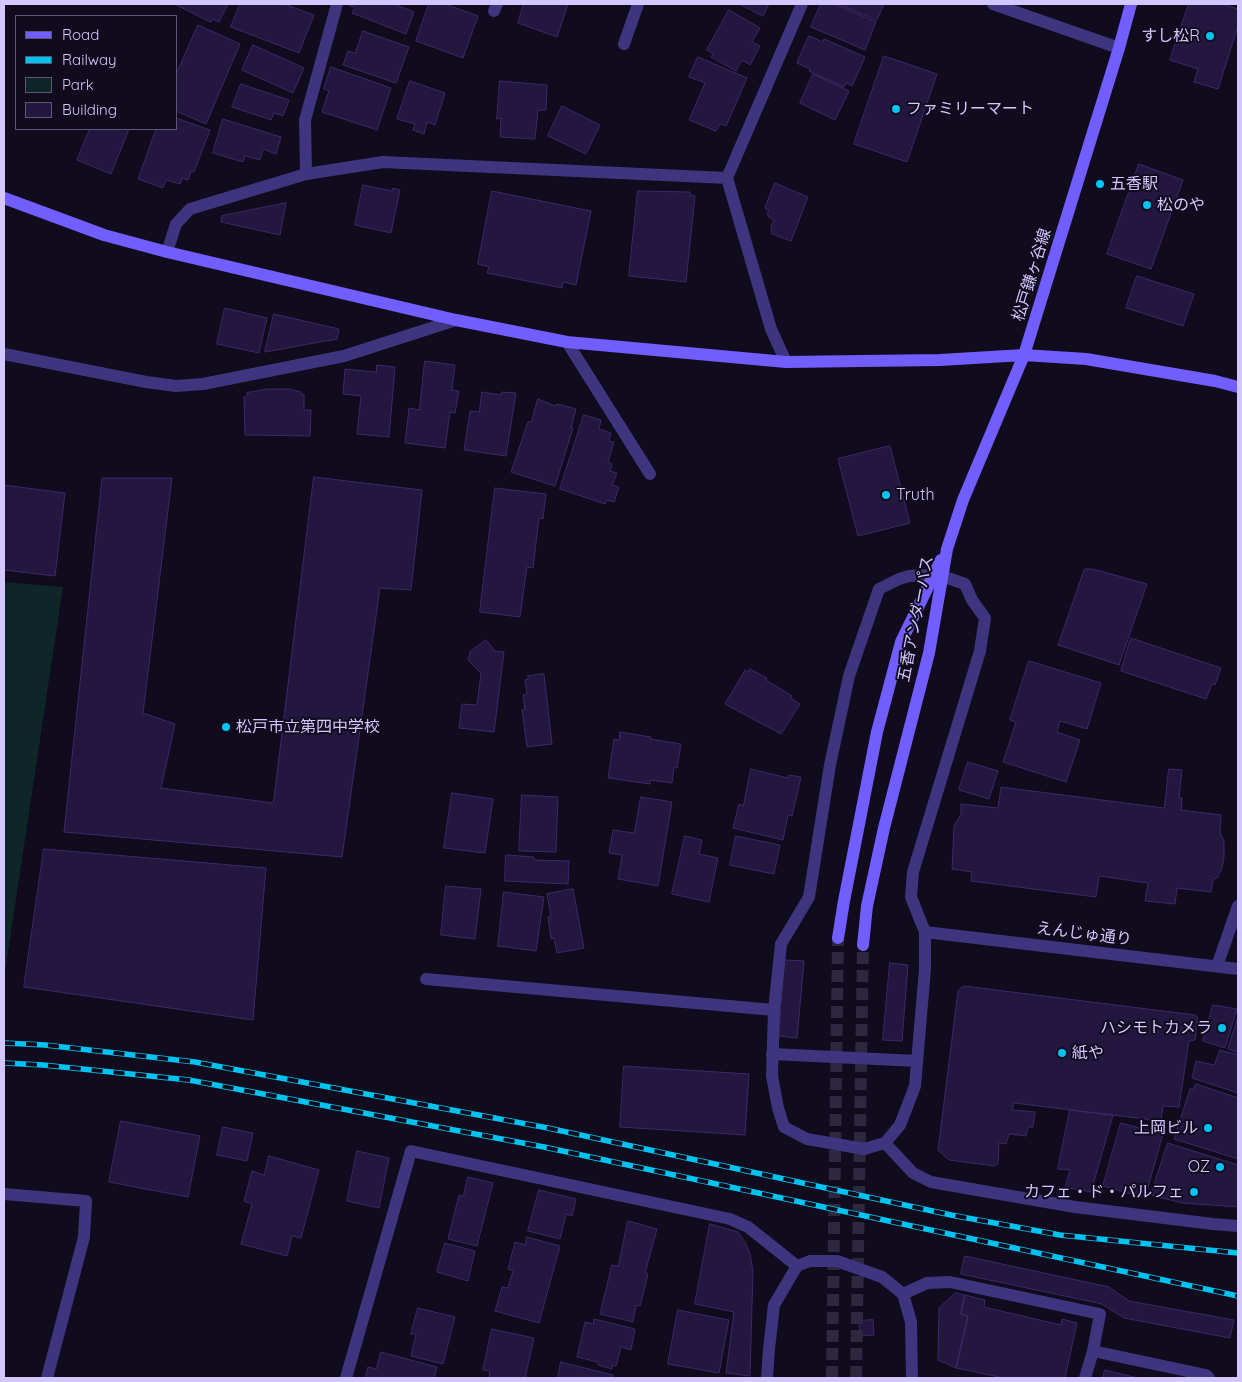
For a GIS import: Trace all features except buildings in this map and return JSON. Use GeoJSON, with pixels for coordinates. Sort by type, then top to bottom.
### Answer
{"type":"FeatureCollection","features":[{"type":"Feature","properties":{"kind":"main road","name":"松戸鎌ヶ谷線"},"geometry":{"type":"LineString","coordinates":[[947,549],[963,500],[1024,355],[1131,4]]}},
{"type":"Feature","properties":{"kind":"main road"},"geometry":{"type":"LineString","coordinates":[[4,198],[104,235],[167,252],[456,320],[567,342],[786,362],[940,360],[1024,355],[1086,359],[1215,381],[1238,387]]}},
{"type":"Feature","properties":{"kind":"main road","name":"五香アンダーパス"},"geometry":{"type":"LineString","coordinates":[[838,938],[878,732],[901,642],[937,575],[947,549]]}},
{"type":"Feature","properties":{"kind":"main road","name":"五香アンダーパス"},"geometry":{"type":"LineString","coordinates":[[863,945],[867,906],[884,828],[928,653],[937,575]]}},
{"type":"Feature","properties":{"kind":"street"},"geometry":{"type":"LineString","coordinates":[[306,174],[305,120],[337,4]]}},
{"type":"Feature","properties":{"kind":"street"},"geometry":{"type":"LineString","coordinates":[[624,44],[638,4]]}},
{"type":"Feature","properties":{"kind":"street"},"geometry":{"type":"LineString","coordinates":[[786,362],[771,329],[727,178],[802,4]]}},
{"type":"Feature","properties":{"kind":"street"},"geometry":{"type":"LineString","coordinates":[[993,4],[1119,48]]}},
{"type":"Feature","properties":{"kind":"street"},"geometry":{"type":"LineString","coordinates":[[167,252],[176,224],[190,209],[306,174],[383,162],[727,178]]}},
{"type":"Feature","properties":{"kind":"street"},"geometry":{"type":"LineString","coordinates":[[4,354],[146,382],[176,386],[203,384],[344,356],[456,320]]}},
{"type":"Feature","properties":{"kind":"street"},"geometry":{"type":"LineString","coordinates":[[567,342],[650,474]]}},
{"type":"Feature","properties":{"kind":"street"},"geometry":{"type":"LineString","coordinates":[[937,575],[965,584],[972,600],[985,618],[980,651],[913,872],[911,897],[925,932],[926,969],[915,1086],[900,1125],[885,1143],[864,1149],[807,1139],[784,1127],[772,1076],[774,1010],[781,944],[809,897],[830,765],[849,676],[879,590],[909,576],[937,575]]}},
{"type":"Feature","properties":{"kind":"street"},"geometry":{"type":"LineString","coordinates":[[1217,966],[1238,906]]}},
{"type":"Feature","properties":{"kind":"street","name":"えんじゅ通り"},"geometry":{"type":"LineString","coordinates":[[925,932],[1238,969]]}},
{"type":"Feature","properties":{"kind":"street"},"geometry":{"type":"LineString","coordinates":[[426,979],[774,1010]]}},
{"type":"Feature","properties":{"kind":"street"},"geometry":{"type":"LineString","coordinates":[[772,1054],[917,1061]]}},
{"type":"Feature","properties":{"kind":"street"},"geometry":{"type":"LineString","coordinates":[[885,1143],[912,1173],[931,1182],[1075,1207],[1238,1226]]}},
{"type":"Feature","properties":{"kind":"street"},"geometry":{"type":"LineString","coordinates":[[346,1378],[411,1152],[730,1219],[748,1227],[797,1266]]}},
{"type":"Feature","properties":{"kind":"street"},"geometry":{"type":"LineString","coordinates":[[4,1194],[86,1201],[84,1237],[47,1378]]}},
{"type":"Feature","properties":{"kind":"street"},"geometry":{"type":"LineString","coordinates":[[767,1378],[768,1349],[774,1305],[797,1266],[810,1261],[837,1261],[882,1277],[903,1294],[911,1322],[912,1378]]}},
{"type":"Feature","properties":{"kind":"street"},"geometry":{"type":"LineString","coordinates":[[903,1294],[927,1283],[950,1282],[1100,1314],[1093,1352],[1084,1378]]}},
{"type":"Feature","properties":{"kind":"street"},"geometry":{"type":"LineString","coordinates":[[1093,1352],[1206,1375],[1209,1378]]}},
{"type":"Feature","properties":{"kind":"green space"},"geometry":{"type":"Polygon","coordinates":[[[4,582],[63,587],[5,972],[4,972],[4,582]]]}},
{"type":"Feature","properties":{"kind":"tunnel"},"geometry":{"type":"LineString","coordinates":[[832,1378],[838,938]]}},
{"type":"Feature","properties":{"kind":"tunnel"},"geometry":{"type":"LineString","coordinates":[[856,1378],[863,945]]}},
{"type":"Feature","properties":{"kind":"railway"},"geometry":{"type":"LineString","coordinates":[[4,1043],[45,1045],[195,1062],[548,1128],[951,1215],[1060,1235],[1238,1253]]}},
{"type":"Feature","properties":{"kind":"railway"},"geometry":{"type":"LineString","coordinates":[[4,1063],[43,1065],[189,1080],[544,1147],[1238,1296]]}},
{"type":"Feature","properties":{"kind":"place","name":"すし松R"},"geometry":{"type":"Point","coordinates":[1210,36]}},
{"type":"Feature","properties":{"kind":"place","name":"ファミリーマート"},"geometry":{"type":"Point","coordinates":[896,109]}},
{"type":"Feature","properties":{"kind":"place","name":"五香駅"},"geometry":{"type":"Point","coordinates":[1100,184]}},
{"type":"Feature","properties":{"kind":"place","name":"松のや"},"geometry":{"type":"Point","coordinates":[1147,205]}},
{"type":"Feature","properties":{"kind":"place","name":"Truth"},"geometry":{"type":"Point","coordinates":[886,495]}},
{"type":"Feature","properties":{"kind":"place","name":"松戸市立第四中学校"},"geometry":{"type":"Point","coordinates":[226,727]}},
{"type":"Feature","properties":{"kind":"place","name":"ハシモトカメラ"},"geometry":{"type":"Point","coordinates":[1222,1028]}},
{"type":"Feature","properties":{"kind":"place","name":"紙や"},"geometry":{"type":"Point","coordinates":[1062,1053]}},
{"type":"Feature","properties":{"kind":"place","name":"上岡ビル"},"geometry":{"type":"Point","coordinates":[1208,1128]}},
{"type":"Feature","properties":{"kind":"place","name":"OZ"},"geometry":{"type":"Point","coordinates":[1220,1167]}},
{"type":"Feature","properties":{"kind":"place","name":"カフェ・ド・パルフェ"},"geometry":{"type":"Point","coordinates":[1194,1192]}}]}
